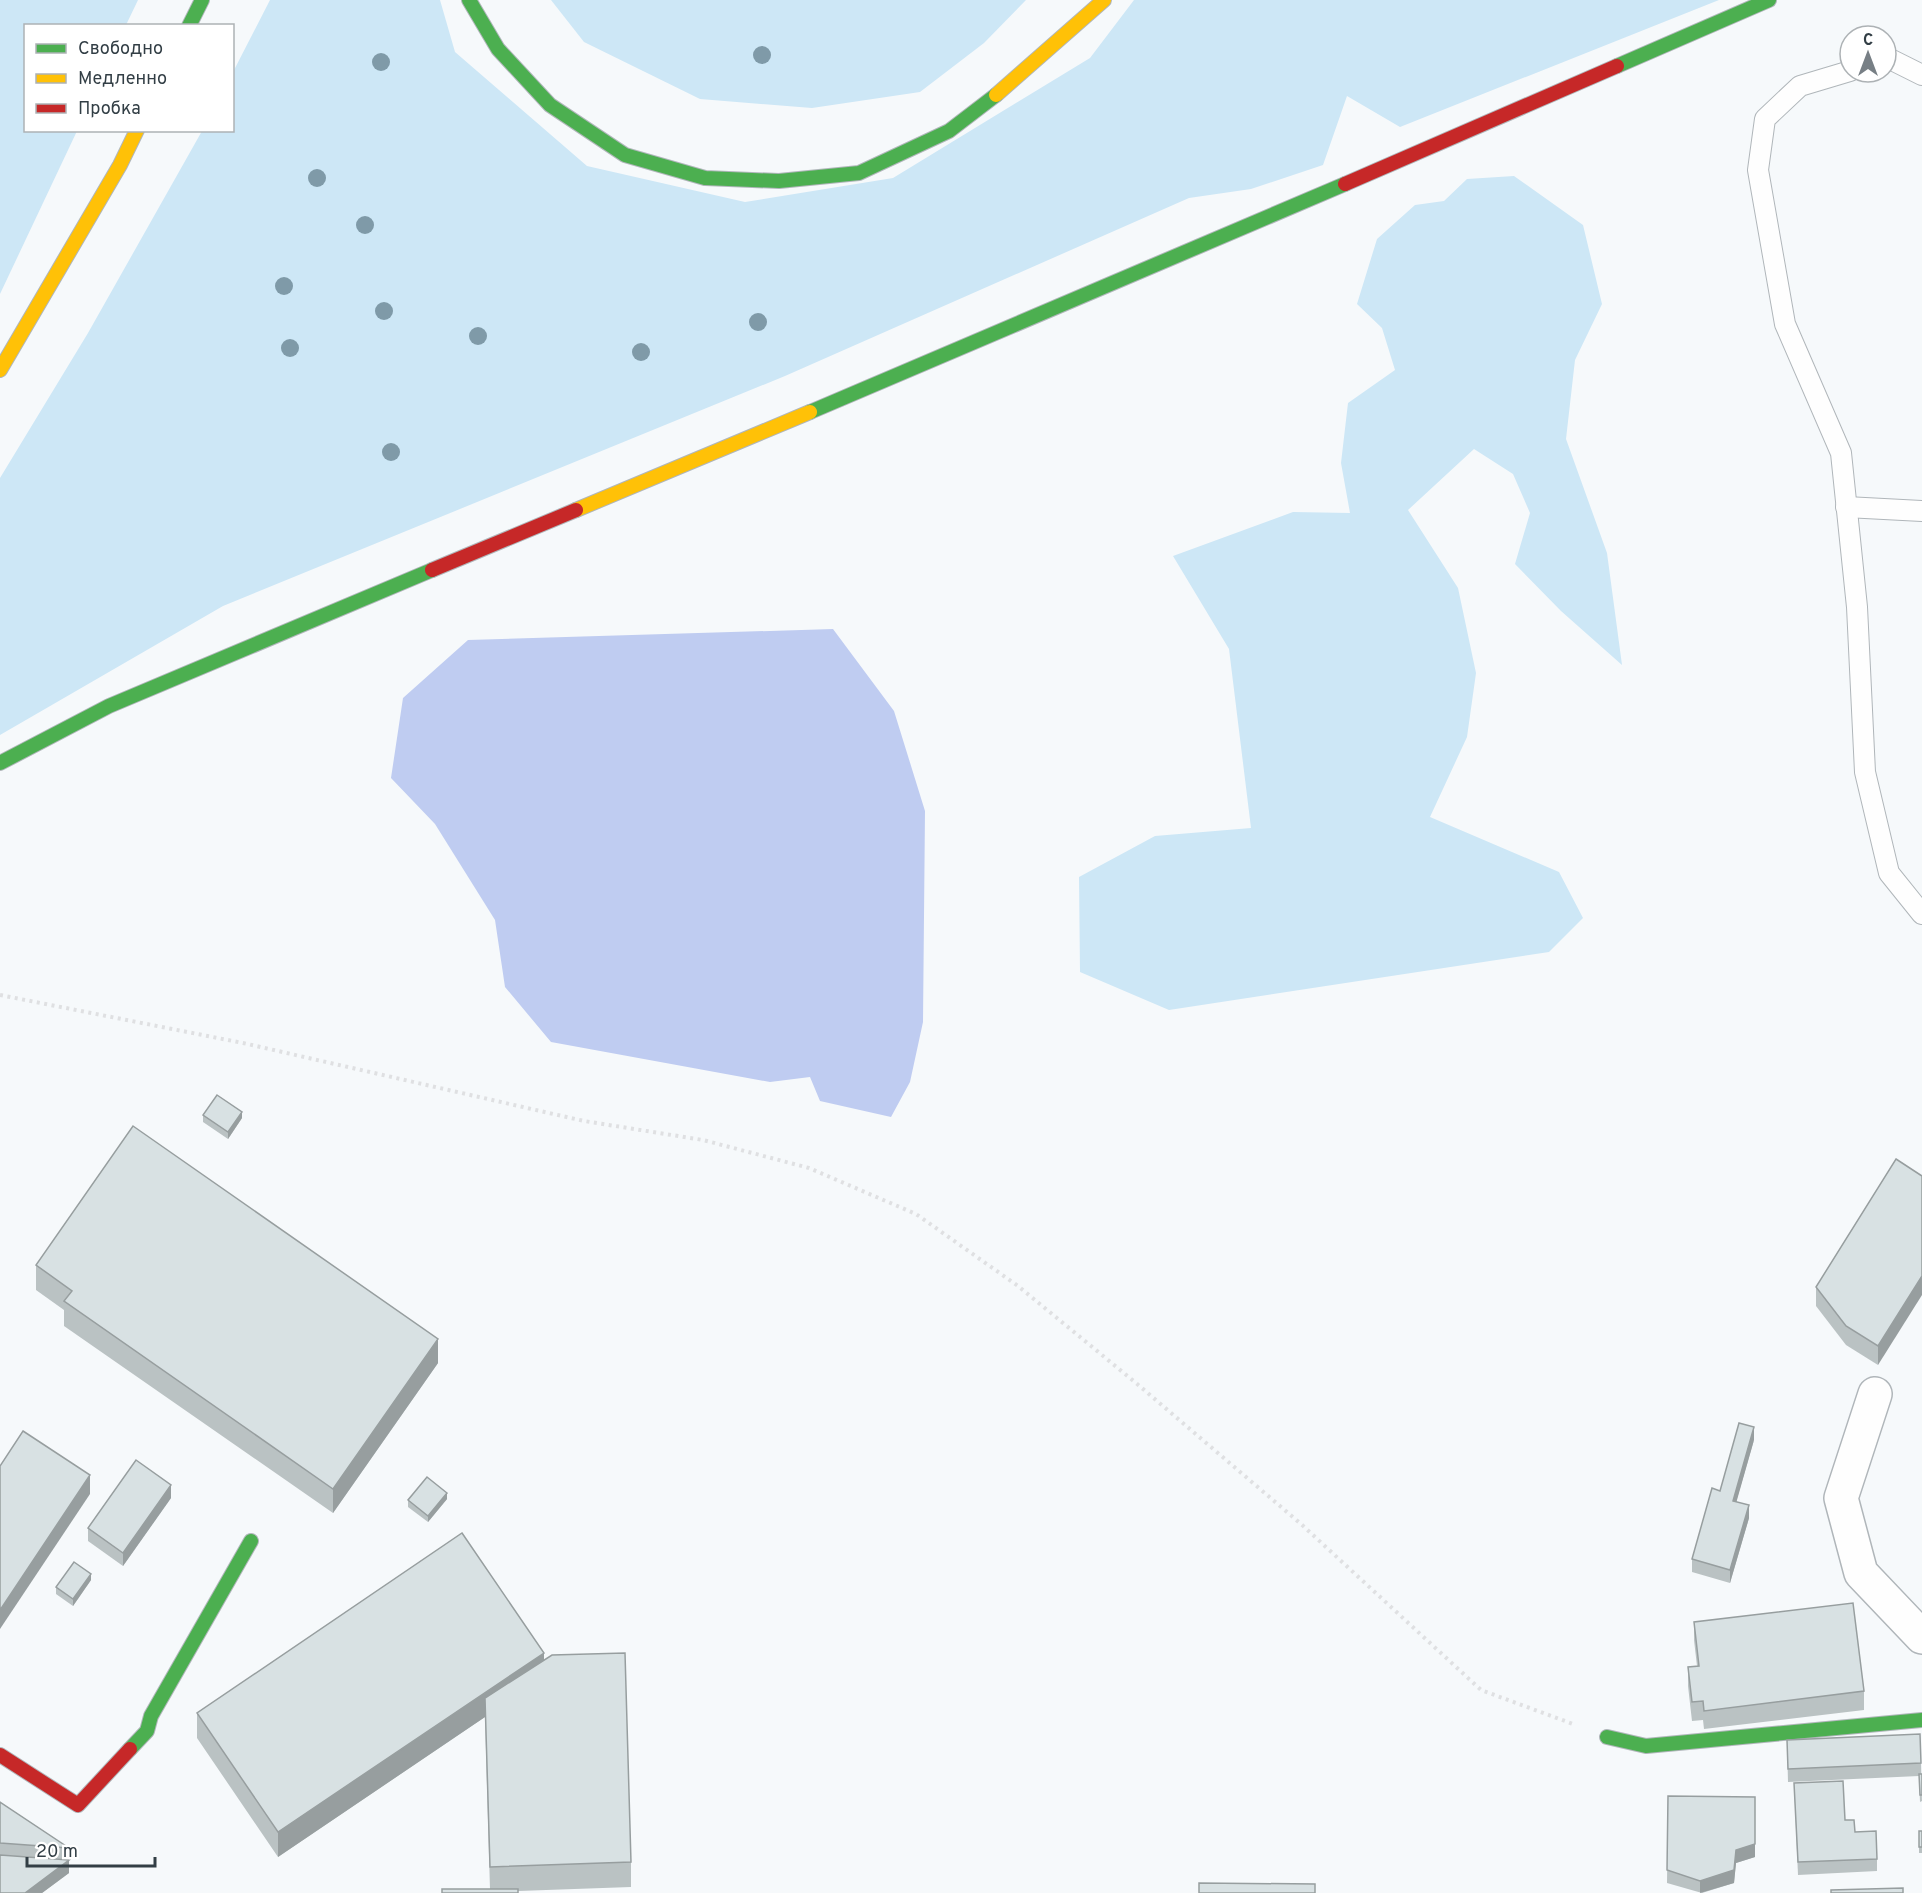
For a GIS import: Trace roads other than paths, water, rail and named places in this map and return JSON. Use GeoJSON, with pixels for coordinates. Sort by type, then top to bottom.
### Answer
{"type":"FeatureCollection","features":[{"type":"Feature","properties":{"kind":"main road"},"geometry":{"type":"LineString","coordinates":[[190,24],[202,0]]}},
{"type":"Feature","properties":{"kind":"main road"},"geometry":{"type":"LineString","coordinates":[[469,0],[498,49],[550,105],[625,155],[705,178],[779,182],[859,173],[949,131],[1022,75],[1104,0]]}},
{"type":"Feature","properties":{"kind":"main road"},"geometry":{"type":"LineString","coordinates":[[0,763],[109,706],[1095,292],[1769,0]]}},
{"type":"Feature","properties":{"kind":"main road"},"geometry":{"type":"LineString","coordinates":[[0,370],[114,175],[136,132]]}},
{"type":"Feature","properties":{"kind":"main road"},"geometry":{"type":"LineString","coordinates":[[0,1755],[78,1805],[147,1731],[151,1716],[251,1541]]}},
{"type":"Feature","properties":{"kind":"main road"},"geometry":{"type":"LineString","coordinates":[[1607,1737],[1646,1746],[1922,1720]]}},
{"type":"Feature","properties":{"kind":"street"},"geometry":{"type":"LineString","coordinates":[[1875,1394],[1841,1498],[1861,1573],[1922,1637]]}},
{"type":"Feature","properties":{"kind":"lane"},"geometry":{"type":"LineString","coordinates":[[1898,62],[1922,75]]}},
{"type":"Feature","properties":{"kind":"lane"},"geometry":{"type":"LineString","coordinates":[[1838,75],[1800,86],[1765,119],[1758,170],[1785,324],[1841,453],[1857,607],[1865,772],[1888,873],[1922,914]]}},
{"type":"Feature","properties":{"kind":"lane"},"geometry":{"type":"LineString","coordinates":[[1846,507],[1922,511]]}},
{"type":"Feature","properties":{"kind":"water"},"geometry":{"type":"Polygon","coordinates":[[[833,629],[894,711],[925,811],[923,1022],[910,1082],[891,1117],[820,1101],[810,1077],[770,1082],[551,1042],[505,987],[495,920],[435,824],[391,778],[403,698],[468,640],[833,629]]]}}]}
